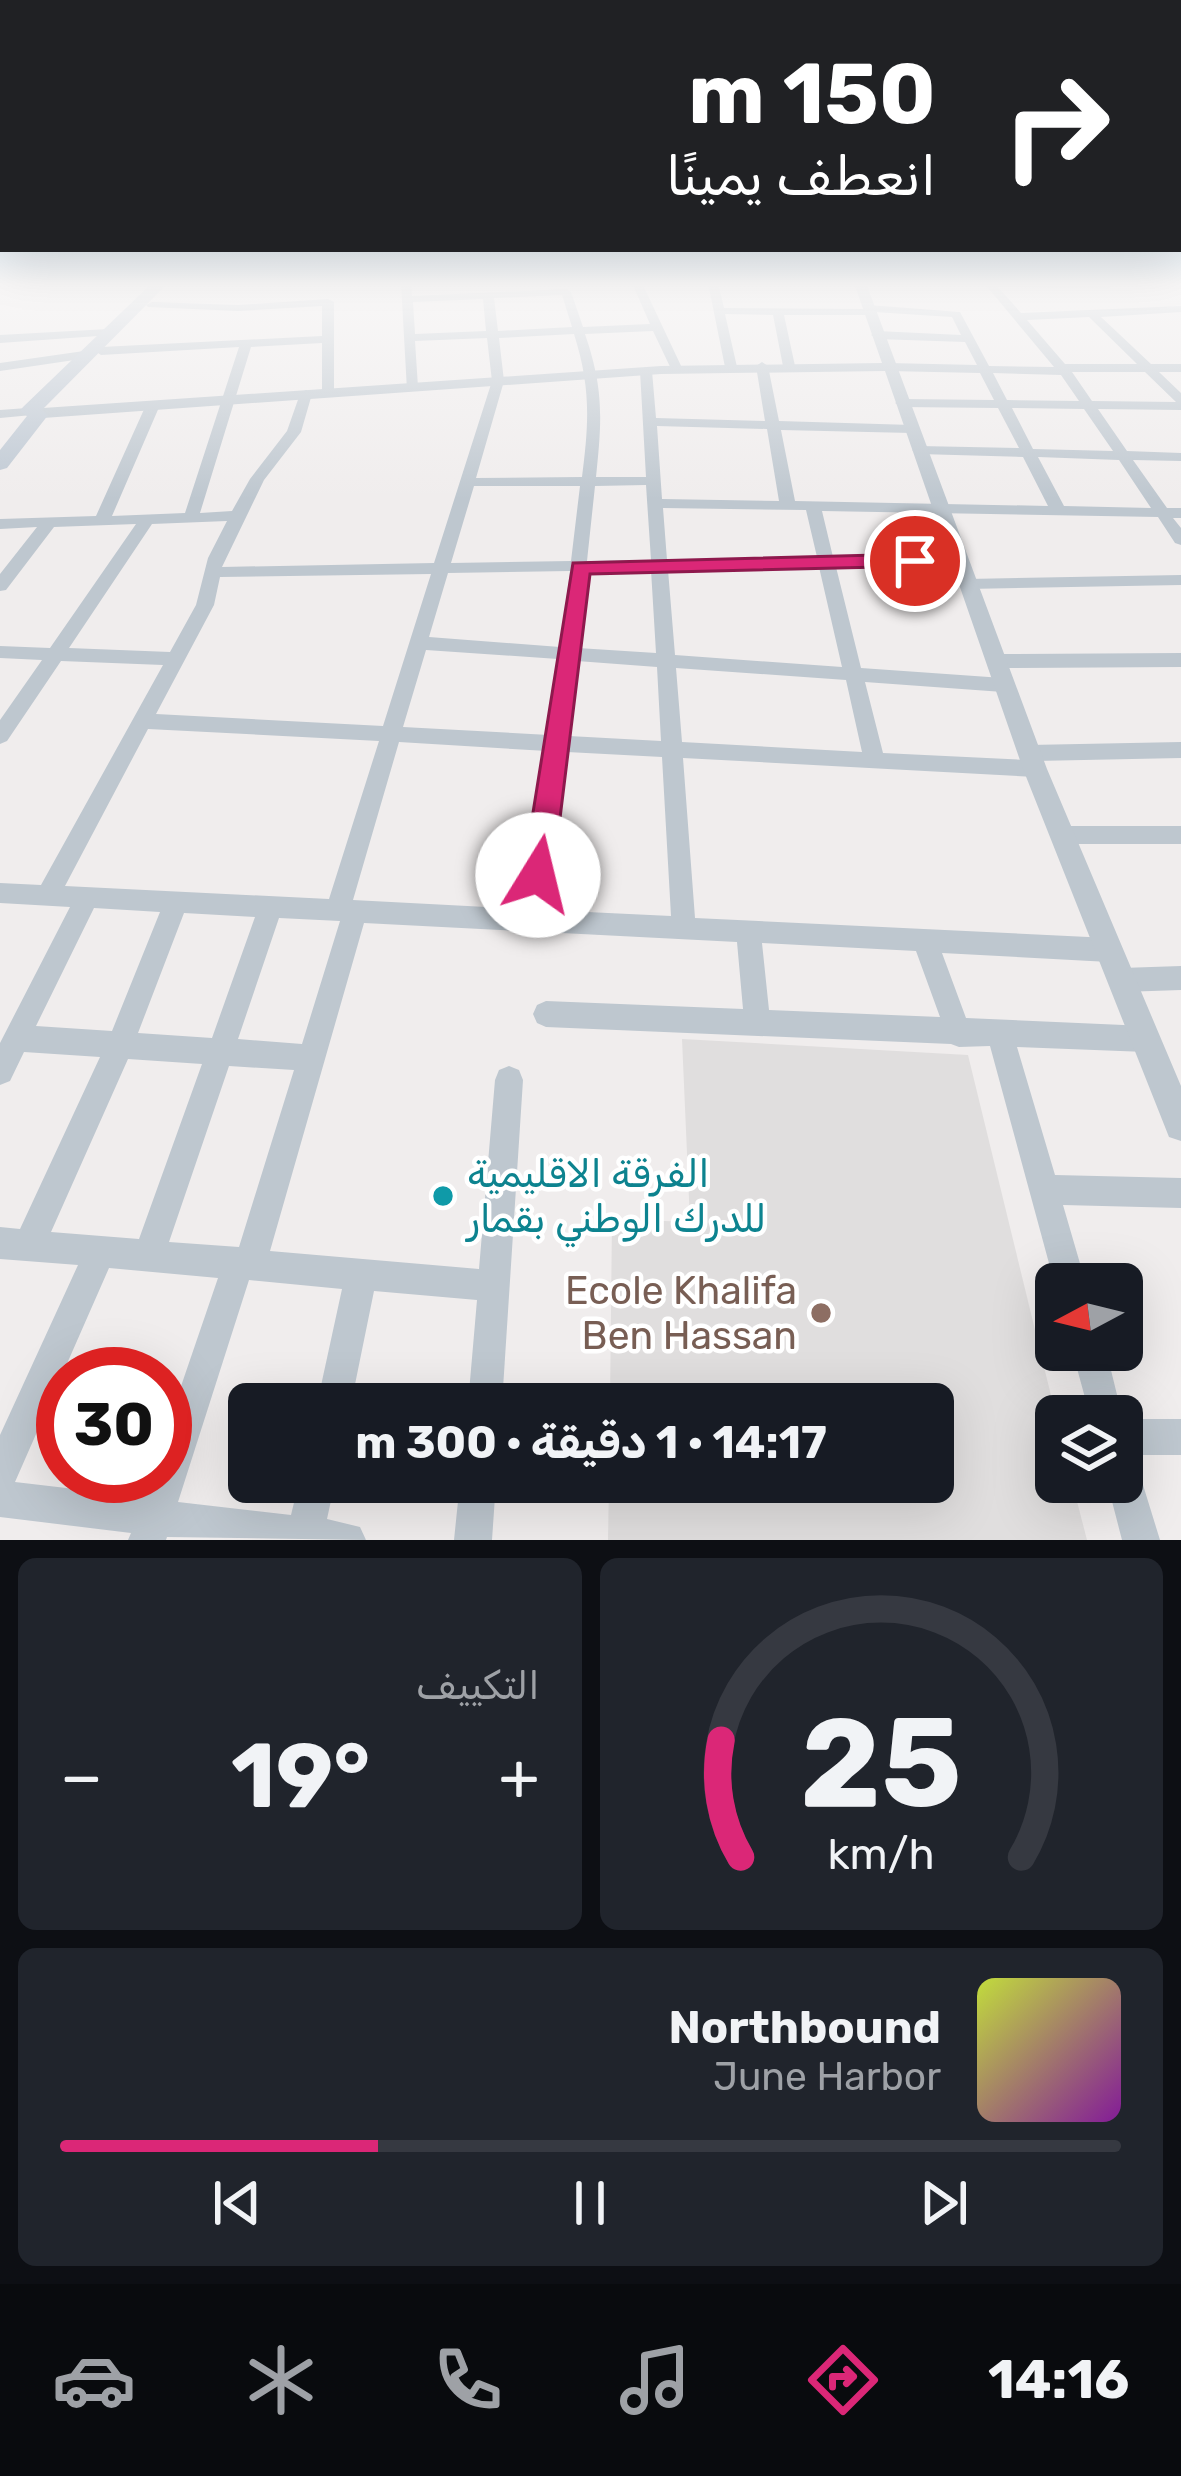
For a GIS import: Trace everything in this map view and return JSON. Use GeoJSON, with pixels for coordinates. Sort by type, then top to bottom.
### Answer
{"type":"FeatureCollection","features":[{"type":"Feature","properties":{"kind":"main road"},"geometry":{"type":"LineString","coordinates":[[0,446],[90,355]]}},
{"type":"Feature","properties":{"kind":"main road"},"geometry":{"type":"LineString","coordinates":[[0,464],[35,413]]}},
{"type":"Feature","properties":{"kind":"street"},"geometry":{"type":"LineString","coordinates":[[0,367],[57,355]]}},
{"type":"Feature","properties":{"kind":"street"},"geometry":{"type":"LineString","coordinates":[[191,518],[242,355]]}},
{"type":"Feature","properties":{"kind":"street"},"geometry":{"type":"LineString","coordinates":[[328,355],[328,393]]}},
{"type":"Feature","properties":{"kind":"street"},"geometry":{"type":"LineString","coordinates":[[411,355],[412,387]]}},
{"type":"Feature","properties":{"kind":"street"},"geometry":{"type":"LineString","coordinates":[[151,1527],[245,1263],[311,1058],[392,736],[499,381],[496,355]]}},
{"type":"Feature","properties":{"kind":"street"},"geometry":{"type":"LineString","coordinates":[[532,919],[596,416],[586,355]]}},
{"type":"Feature","properties":{"kind":"street"},"geometry":{"type":"LineString","coordinates":[[669,355],[676,370]]}},
{"type":"Feature","properties":{"kind":"street"},"geometry":{"type":"LineString","coordinates":[[728,355],[731,367]]}},
{"type":"Feature","properties":{"kind":"street"},"geometry":{"type":"LineString","coordinates":[[787,355],[789,366]]}},
{"type":"Feature","properties":{"kind":"street"},"geometry":{"type":"LineString","coordinates":[[884,355],[1032,761],[1181,1125]]}},
{"type":"Feature","properties":{"kind":"street"},"geometry":{"type":"LineString","coordinates":[[979,355],[1058,510]]}},
{"type":"Feature","properties":{"kind":"street"},"geometry":{"type":"LineString","coordinates":[[1050,355],[1181,540]]}},
{"type":"Feature","properties":{"kind":"street"},"geometry":{"type":"LineString","coordinates":[[1135,355],[1181,403]]}},
{"type":"Feature","properties":{"kind":"street"},"geometry":{"type":"LineString","coordinates":[[762,366],[788,506]]}},
{"type":"Feature","properties":{"kind":"street"},"geometry":{"type":"LineString","coordinates":[[0,414],[731,367],[1181,368]]}},
{"type":"Feature","properties":{"kind":"street"},"geometry":{"type":"LineString","coordinates":[[646,371],[684,926]]}},
{"type":"Feature","properties":{"kind":"street"},"geometry":{"type":"LineString","coordinates":[[48,896],[205,604],[213,572],[257,479],[294,432],[305,394]]}},
{"type":"Feature","properties":{"kind":"street"},"geometry":{"type":"LineString","coordinates":[[902,403],[1090,407],[1181,403]]}},
{"type":"Feature","properties":{"kind":"street"},"geometry":{"type":"LineString","coordinates":[[101,523],[153,405]]}},
{"type":"Feature","properties":{"kind":"street"},"geometry":{"type":"LineString","coordinates":[[649,422],[774,426],[1030,454],[1181,457]]}},
{"type":"Feature","properties":{"kind":"street"},"geometry":{"type":"LineString","coordinates":[[469,482],[653,481]]}},
{"type":"Feature","properties":{"kind":"street"},"geometry":{"type":"LineString","coordinates":[[656,503],[1181,512]]}},
{"type":"Feature","properties":{"kind":"street"},"geometry":{"type":"LineString","coordinates":[[813,506],[874,759]]}},
{"type":"Feature","properties":{"kind":"street"},"geometry":{"type":"LineString","coordinates":[[0,524],[237,517]]}},
{"type":"Feature","properties":{"kind":"street"},"geometry":{"type":"LineString","coordinates":[[0,736],[146,521]]}},
{"type":"Feature","properties":{"kind":"street"},"geometry":{"type":"LineString","coordinates":[[0,586],[48,524]]}},
{"type":"Feature","properties":{"kind":"street"},"geometry":{"type":"LineString","coordinates":[[213,572],[959,560]]}},
{"type":"Feature","properties":{"kind":"street"},"geometry":{"type":"LineString","coordinates":[[967,584],[1181,580]]}},
{"type":"Feature","properties":{"kind":"street"},"geometry":{"type":"LineString","coordinates":[[420,643],[1003,685]]}},
{"type":"Feature","properties":{"kind":"street"},"geometry":{"type":"LineString","coordinates":[[0,652],[177,658]]}},
{"type":"Feature","properties":{"kind":"street"},"geometry":{"type":"LineString","coordinates":[[996,661],[1181,660]]}},
{"type":"Feature","properties":{"kind":"street"},"geometry":{"type":"LineString","coordinates":[[143,721],[874,759],[1032,761],[1181,750]]}},
{"type":"Feature","properties":{"kind":"street"},"geometry":{"type":"LineString","coordinates":[[1062,835],[1181,835]]}},
{"type":"Feature","properties":{"kind":"street"},"geometry":{"type":"LineString","coordinates":[[0,893],[1109,950]]}},
{"type":"Feature","properties":{"kind":"street"},"geometry":{"type":"LineString","coordinates":[[0,1071],[87,898]]}},
{"type":"Feature","properties":{"kind":"street"},"geometry":{"type":"LineString","coordinates":[[176,902],[120,1045],[14,1244],[495,1286]]}},
{"type":"Feature","properties":{"kind":"street"},"geometry":{"type":"LineString","coordinates":[[148,1256],[271,906]]}},
{"type":"Feature","properties":{"kind":"street"},"geometry":{"type":"LineString","coordinates":[[748,929],[757,1024]]}},
{"type":"Feature","properties":{"kind":"street"},"geometry":{"type":"LineString","coordinates":[[924,939],[958,1034]]}},
{"type":"Feature","properties":{"kind":"street"},"geometry":{"type":"LineString","coordinates":[[1122,980],[1181,978]]}},
{"type":"Feature","properties":{"kind":"street"},"geometry":{"type":"LineString","coordinates":[[546,1014],[1146,1039]]}},
{"type":"Feature","properties":{"kind":"street"},"geometry":{"type":"LineString","coordinates":[[1001,1036],[1064,1263]]}},
{"type":"Feature","properties":{"kind":"street"},"geometry":{"type":"LineString","coordinates":[[16,1038],[311,1058]]}},
{"type":"Feature","properties":{"kind":"street"},"geometry":{"type":"LineString","coordinates":[[487,1383],[509,1081]]}},
{"type":"Feature","properties":{"kind":"street"},"geometry":{"type":"LineString","coordinates":[[1045,1190],[1181,1192]]}},
{"type":"Feature","properties":{"kind":"street"},"geometry":{"type":"LineString","coordinates":[[0,1475],[100,1252]]}},
{"type":"Feature","properties":{"kind":"street"},"geometry":{"type":"LineString","coordinates":[[339,1383],[362,1275]]}},
{"type":"Feature","properties":{"kind":"street"},"geometry":{"type":"LineString","coordinates":[[1143,1437],[1181,1437]]}},
{"type":"Feature","properties":{"kind":"street"},"geometry":{"type":"LineString","coordinates":[[0,1498],[151,1527],[347,1540]]}},
{"type":"Feature","properties":{"kind":"street"},"geometry":{"type":"LineString","coordinates":[[305,1536],[312,1503]]}},
{"type":"Feature","properties":{"kind":"street"},"geometry":{"type":"LineString","coordinates":[[473,1540],[476,1503]]}},
{"type":"Feature","properties":{"kind":"street"},"geometry":{"type":"LineString","coordinates":[[1131,1503],[1141,1540]]}},
{"type":"Feature","properties":{"kind":"shaded area","name":"Ecole Khalifa Ben Hassan"},"geometry":{"type":"Polygon","coordinates":[[[682,1039],[968,1055],[1035,1330],[1035,1371],[1045,1371],[1051,1395],[1035,1395],[1035,1503],[1077,1503],[1087,1540],[608,1540],[609,1503],[954,1503],[954,1383],[610,1383],[612,1219],[690,1222],[682,1039]]]}},
{"type":"Feature","properties":{"kind":"place","name":"الفرقة الاقليمية للدرك الوطني بقمار"},"geometry":{"type":"Point","coordinates":[443,1196]}},
{"type":"Feature","properties":{"kind":"place","name":"Ecole Khalifa Ben Hassan"},"geometry":{"type":"Point","coordinates":[821,1313]}},
{"type":"Feature","properties":{"kind":"route"},"geometry":{"type":"LineString","coordinates":[[538,875],[580,567],[915,561]]}}]}
